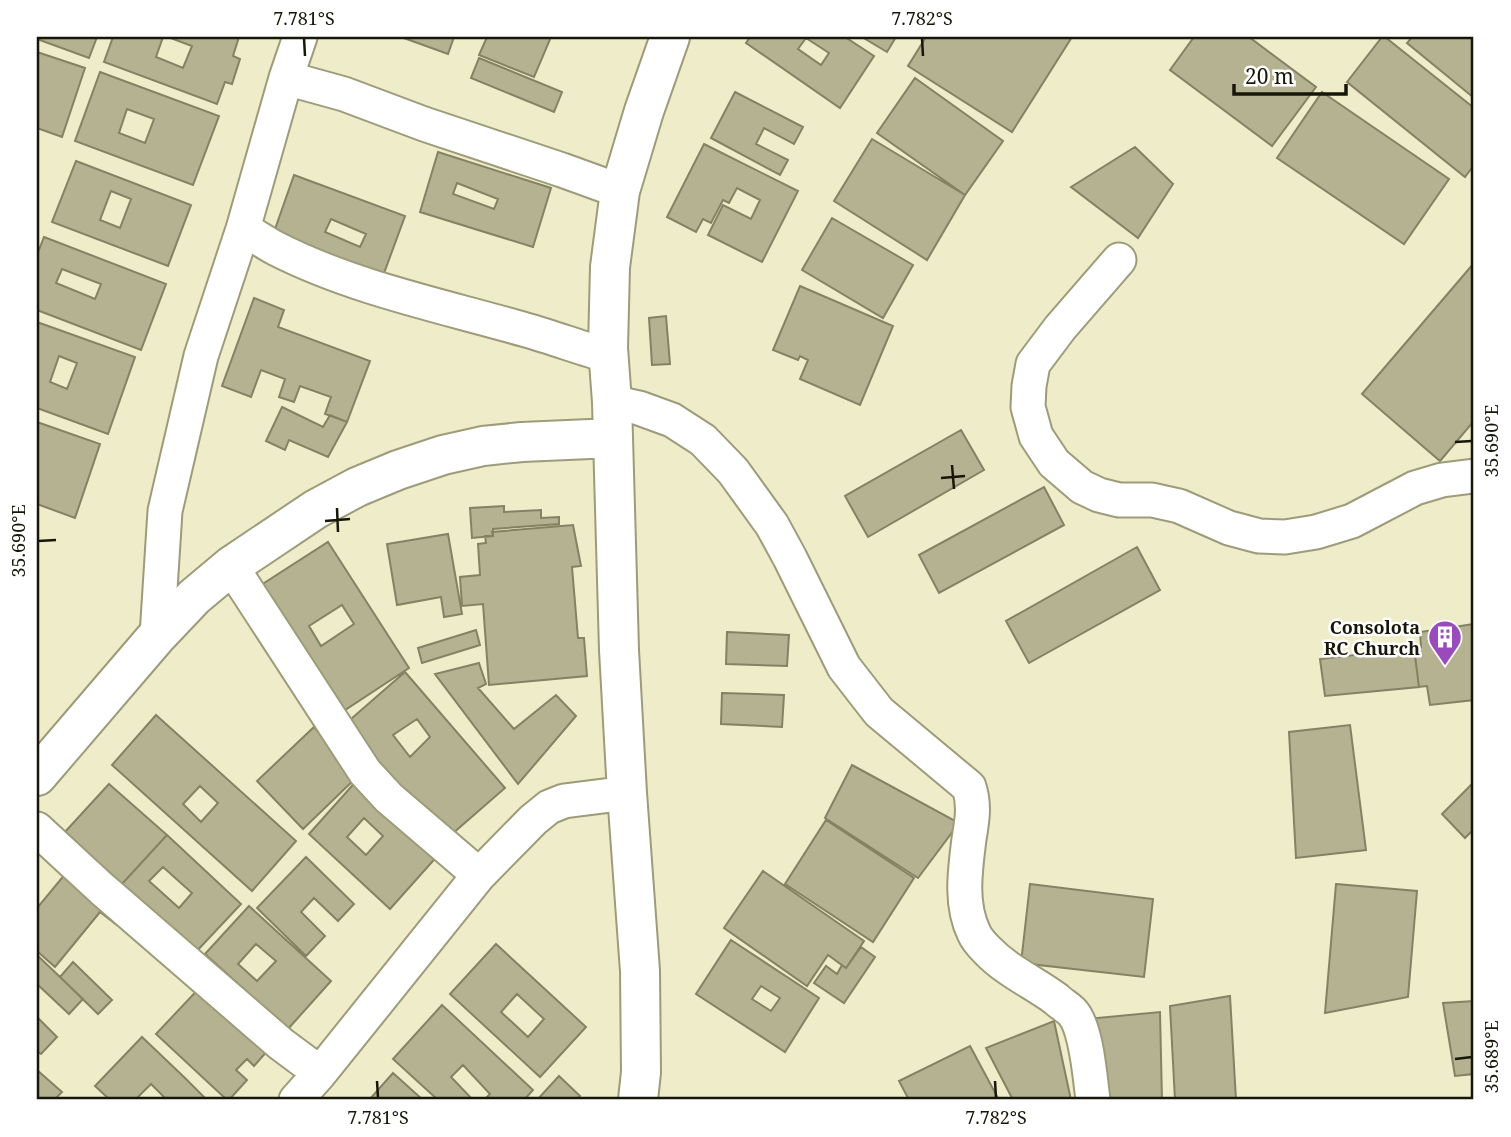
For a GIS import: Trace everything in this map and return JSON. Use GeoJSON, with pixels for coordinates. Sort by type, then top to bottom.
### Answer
{"type":"FeatureCollection","features":[{"type":"Feature","properties":{"kind":"street"},"geometry":{"type":"LineString","coordinates":[[157,636],[165,511],[201,356],[243,229],[300,37]]}},
{"type":"Feature","properties":{"kind":"street"},"geometry":{"type":"LineString","coordinates":[[638,1100],[641,1072],[640,971],[619,650],[609,356],[610,267],[620,191],[670,37]]}},
{"type":"Feature","properties":{"kind":"street"},"geometry":{"type":"LineString","coordinates":[[286,78],[344,94],[620,191]]}},
{"type":"Feature","properties":{"kind":"street"},"geometry":{"type":"LineString","coordinates":[[243,229],[276,248],[374,287],[609,356]]}},
{"type":"Feature","properties":{"kind":"street"},"geometry":{"type":"LineString","coordinates":[[1119,260],[1060,328],[1033,364],[1029,386],[1028,407],[1036,436],[1054,463],[1082,486],[1099,495],[1119,500],[1152,500],[1179,506],[1229,528],[1259,536],[1284,537],[1316,532],[1352,521],[1415,488],[1442,480],[1474,476]]}},
{"type":"Feature","properties":{"kind":"street"},"geometry":{"type":"LineString","coordinates":[[37,776],[194,597],[231,566],[316,509],[358,487],[443,455],[483,446],[522,442],[612,420],[639,408],[672,420],[703,440],[733,471],[772,526],[844,667],[880,712],[969,787],[973,799],[973,818],[964,891],[967,915],[975,937],[1017,975],[1072,1012],[1080,1025],[1093,1100]]}},
{"type":"Feature","properties":{"kind":"street"},"geometry":{"type":"LineString","coordinates":[[231,566],[365,772],[389,798],[479,875]]}},
{"type":"Feature","properties":{"kind":"street"},"geometry":{"type":"LineString","coordinates":[[296,1100],[479,875],[533,820],[549,807],[564,802],[627,793]]}},
{"type":"Feature","properties":{"kind":"street"},"geometry":{"type":"LineString","coordinates":[[37,830],[272,1036],[320,1073]]}},
{"type":"Feature","properties":{"kind":"building"},"geometry":{"type":"Polygon","coordinates":[[[37,37],[97,37],[89,58],[37,37]]]}},
{"type":"Feature","properties":{"kind":"building"},"geometry":{"type":"Polygon","coordinates":[[[113,37],[163,37],[156,57],[183,68],[192,46],[168,37],[239,37],[233,56],[240,59],[232,84],[225,82],[217,104],[104,62],[113,37]]]}},
{"type":"Feature","properties":{"kind":"building"},"geometry":{"type":"Polygon","coordinates":[[[401,37],[454,37],[448,54],[401,37]]]}},
{"type":"Feature","properties":{"kind":"building"},"geometry":{"type":"Polygon","coordinates":[[[487,37],[551,37],[534,77],[479,55],[487,37]]]}},
{"type":"Feature","properties":{"kind":"building"},"geometry":{"type":"Polygon","coordinates":[[[750,37],[845,37],[874,56],[840,108],[746,43],[750,37]],[[806,38],[798,49],[821,65],[829,53],[806,38]]]}},
{"type":"Feature","properties":{"kind":"building"},"geometry":{"type":"Polygon","coordinates":[[[862,37],[896,37],[887,52],[862,37]]]}},
{"type":"Feature","properties":{"kind":"building"},"geometry":{"type":"Polygon","coordinates":[[[926,37],[1072,37],[1012,132],[908,66],[926,37]]]}},
{"type":"Feature","properties":{"kind":"building"},"geometry":{"type":"Polygon","coordinates":[[[1194,37],[1249,37],[1316,87],[1272,146],[1170,70],[1194,37]]]}},
{"type":"Feature","properties":{"kind":"building"},"geometry":{"type":"Polygon","coordinates":[[[1382,37],[1474,108],[1474,165],[1465,177],[1347,82],[1382,37]]]}},
{"type":"Feature","properties":{"kind":"building"},"geometry":{"type":"Polygon","coordinates":[[[1412,37],[1474,37],[1474,98],[1407,43],[1412,37]]]}},
{"type":"Feature","properties":{"kind":"building"},"geometry":{"type":"Polygon","coordinates":[[[37,52],[85,68],[62,137],[37,128],[37,52]]]}},
{"type":"Feature","properties":{"kind":"building"},"geometry":{"type":"Polygon","coordinates":[[[479,58],[562,92],[554,112],[471,78],[479,58]]]}},
{"type":"Feature","properties":{"kind":"building"},"geometry":{"type":"Polygon","coordinates":[[[100,72],[219,116],[193,185],[75,141],[100,72]],[[127,109],[119,133],[145,143],[154,119],[127,109]]]}},
{"type":"Feature","properties":{"kind":"building"},"geometry":{"type":"Polygon","coordinates":[[[915,78],[1003,141],[965,195],[877,133],[915,78]]]}},
{"type":"Feature","properties":{"kind":"building"},"geometry":{"type":"Polygon","coordinates":[[[735,92],[803,127],[794,144],[764,128],[756,144],[788,160],[780,175],[711,138],[735,92]]]}},
{"type":"Feature","properties":{"kind":"building"},"geometry":{"type":"Polygon","coordinates":[[[1322,92],[1449,179],[1404,244],[1277,158],[1322,92]]]}},
{"type":"Feature","properties":{"kind":"building"},"geometry":{"type":"Polygon","coordinates":[[[872,139],[965,195],[927,260],[834,201],[872,139]]]}},
{"type":"Feature","properties":{"kind":"building"},"geometry":{"type":"Polygon","coordinates":[[[704,144],[798,191],[762,262],[708,235],[723,205],[751,219],[760,200],[737,188],[729,203],[723,200],[711,223],[703,219],[696,232],[667,217],[704,144]]]}},
{"type":"Feature","properties":{"kind":"building"},"geometry":{"type":"Polygon","coordinates":[[[1135,147],[1173,184],[1138,238],[1071,187],[1135,147]]]}},
{"type":"Feature","properties":{"kind":"building"},"geometry":{"type":"Polygon","coordinates":[[[438,152],[551,188],[533,247],[420,212],[438,152]],[[457,183],[453,194],[494,209],[498,199],[457,183]]]}},
{"type":"Feature","properties":{"kind":"building"},"geometry":{"type":"Polygon","coordinates":[[[76,161],[191,205],[168,266],[52,222],[76,161]],[[111,191],[100,220],[120,228],[131,199],[111,191]]]}},
{"type":"Feature","properties":{"kind":"building"},"geometry":{"type":"Polygon","coordinates":[[[294,175],[405,216],[383,276],[273,235],[294,175]],[[331,219],[325,232],[360,247],[366,234],[331,219]]]}},
{"type":"Feature","properties":{"kind":"building"},"geometry":{"type":"Polygon","coordinates":[[[832,218],[913,265],[883,318],[802,270],[832,218]]]}},
{"type":"Feature","properties":{"kind":"building"},"geometry":{"type":"Polygon","coordinates":[[[44,237],[166,284],[141,350],[37,310],[37,255],[44,237]],[[62,269],[56,283],[95,299],[101,284],[62,269]]]}},
{"type":"Feature","properties":{"kind":"building"},"geometry":{"type":"Polygon","coordinates":[[[1474,263],[1474,421],[1440,461],[1362,394],[1474,263]]]}},
{"type":"Feature","properties":{"kind":"building"},"geometry":{"type":"Polygon","coordinates":[[[800,286],[893,326],[860,405],[800,379],[808,360],[800,356],[798,360],[773,350],[800,286]]]}},
{"type":"Feature","properties":{"kind":"building"},"geometry":{"type":"Polygon","coordinates":[[[254,298],[284,310],[278,327],[370,361],[347,422],[325,414],[331,397],[300,386],[294,402],[279,397],[285,379],[261,370],[251,397],[222,386],[254,298]]]}},
{"type":"Feature","properties":{"kind":"building"},"geometry":{"type":"Polygon","coordinates":[[[666,316],[670,364],[652,365],[649,318],[666,316]]]}},
{"type":"Feature","properties":{"kind":"building"},"geometry":{"type":"Polygon","coordinates":[[[37,322],[135,357],[108,434],[37,408],[37,322]],[[59,356],[50,382],[67,389],[77,363],[59,356]]]}},
{"type":"Feature","properties":{"kind":"building"},"geometry":{"type":"Polygon","coordinates":[[[282,407],[323,427],[330,415],[347,422],[328,457],[289,440],[285,450],[266,441],[282,407]]]}},
{"type":"Feature","properties":{"kind":"building"},"geometry":{"type":"Polygon","coordinates":[[[37,422],[100,444],[75,518],[37,504],[37,422]]]}},
{"type":"Feature","properties":{"kind":"building"},"geometry":{"type":"Polygon","coordinates":[[[961,430],[984,470],[868,537],[845,496],[961,430]]]}},
{"type":"Feature","properties":{"kind":"building"},"geometry":{"type":"Polygon","coordinates":[[[1044,487],[1064,525],[939,593],[919,555],[1044,487]]]}},
{"type":"Feature","properties":{"kind":"building"},"geometry":{"type":"Polygon","coordinates":[[[504,506],[504,512],[541,510],[541,518],[559,517],[559,524],[493,529],[493,536],[472,538],[470,508],[504,506]]]}},
{"type":"Feature","properties":{"kind":"building"},"geometry":{"type":"Polygon","coordinates":[[[573,525],[581,566],[572,567],[578,638],[584,638],[587,676],[489,685],[483,604],[462,606],[460,577],[480,575],[478,544],[486,543],[485,536],[493,536],[492,532],[573,525]]]}},
{"type":"Feature","properties":{"kind":"building"},"geometry":{"type":"Polygon","coordinates":[[[448,534],[462,614],[444,617],[441,597],[397,605],[387,544],[448,534]]]}},
{"type":"Feature","properties":{"kind":"building"},"geometry":{"type":"Polygon","coordinates":[[[328,542],[409,668],[342,712],[261,585],[328,542]],[[342,605],[309,626],[321,646],[354,624],[342,605]]]}},
{"type":"Feature","properties":{"kind":"building"},"geometry":{"type":"Polygon","coordinates":[[[1137,547],[1160,590],[1029,663],[1006,621],[1137,547]]]}},
{"type":"Feature","properties":{"kind":"building","name":"Consolota RC Church"},"geometry":{"type":"Polygon","coordinates":[[[1474,624],[1474,700],[1430,705],[1427,686],[1419,687],[1414,648],[1421,647],[1420,632],[1474,624]]]}},
{"type":"Feature","properties":{"kind":"building"},"geometry":{"type":"Polygon","coordinates":[[[476,630],[480,645],[422,663],[418,648],[476,630]]]}},
{"type":"Feature","properties":{"kind":"building"},"geometry":{"type":"Polygon","coordinates":[[[727,632],[789,635],[787,666],[726,664],[727,632]]]}},
{"type":"Feature","properties":{"kind":"building"},"geometry":{"type":"Polygon","coordinates":[[[1414,648],[1419,687],[1325,696],[1320,659],[1414,648]]]}},
{"type":"Feature","properties":{"kind":"building"},"geometry":{"type":"Polygon","coordinates":[[[479,663],[486,684],[478,688],[514,729],[556,695],[576,716],[518,784],[435,674],[479,663]]]}},
{"type":"Feature","properties":{"kind":"building"},"geometry":{"type":"Polygon","coordinates":[[[405,672],[505,788],[444,841],[344,725],[405,672]],[[417,719],[393,735],[410,757],[430,737],[417,719]]]}},
{"type":"Feature","properties":{"kind":"building"},"geometry":{"type":"Polygon","coordinates":[[[722,693],[784,695],[782,727],[721,724],[722,693]]]}},
{"type":"Feature","properties":{"kind":"building"},"geometry":{"type":"Polygon","coordinates":[[[156,715],[296,841],[252,891],[112,765],[156,715]],[[200,786],[183,804],[201,822],[218,803],[200,786]]]}},
{"type":"Feature","properties":{"kind":"building"},"geometry":{"type":"Polygon","coordinates":[[[1350,725],[1366,850],[1296,858],[1289,732],[1350,725]]]}},
{"type":"Feature","properties":{"kind":"building"},"geometry":{"type":"Polygon","coordinates":[[[314,727],[359,775],[303,829],[257,781],[314,727]]]}},
{"type":"Feature","properties":{"kind":"building"},"geometry":{"type":"Polygon","coordinates":[[[852,765],[959,823],[918,878],[825,818],[852,765]]]}},
{"type":"Feature","properties":{"kind":"building"},"geometry":{"type":"Polygon","coordinates":[[[359,778],[440,853],[390,909],[309,834],[359,778]],[[364,818],[347,837],[366,855],[383,836],[364,818]]]}},
{"type":"Feature","properties":{"kind":"building"},"geometry":{"type":"Polygon","coordinates":[[[1474,782],[1474,829],[1465,838],[1442,814],[1474,782]]]}},
{"type":"Feature","properties":{"kind":"building"},"geometry":{"type":"Polygon","coordinates":[[[109,784],[167,835],[121,885],[64,833],[109,784]]]}},
{"type":"Feature","properties":{"kind":"building"},"geometry":{"type":"Polygon","coordinates":[[[826,820],[914,878],[873,942],[785,884],[826,820]]]}},
{"type":"Feature","properties":{"kind":"building"},"geometry":{"type":"Polygon","coordinates":[[[167,835],[241,904],[194,954],[121,885],[167,835]],[[163,867],[149,881],[179,908],[192,893],[163,867]]]}},
{"type":"Feature","properties":{"kind":"building"},"geometry":{"type":"Polygon","coordinates":[[[306,857],[354,904],[338,921],[314,898],[301,912],[325,936],[306,956],[257,908],[306,857]]]}},
{"type":"Feature","properties":{"kind":"building"},"geometry":{"type":"Polygon","coordinates":[[[71,867],[126,913],[117,925],[100,912],[55,967],[37,951],[37,908],[71,867]]]}},
{"type":"Feature","properties":{"kind":"building"},"geometry":{"type":"Polygon","coordinates":[[[763,871],[864,941],[846,968],[828,955],[807,986],[724,928],[763,871]]]}},
{"type":"Feature","properties":{"kind":"building"},"geometry":{"type":"Polygon","coordinates":[[[1030,884],[1153,899],[1144,977],[1021,963],[1030,884]]]}},
{"type":"Feature","properties":{"kind":"building"},"geometry":{"type":"Polygon","coordinates":[[[1336,884],[1417,891],[1408,997],[1325,1013],[1336,884]]]}},
{"type":"Feature","properties":{"kind":"building"},"geometry":{"type":"Polygon","coordinates":[[[249,906],[331,981],[288,1029],[205,954],[249,906]],[[256,944],[238,964],[257,981],[276,961],[256,944]]]}},
{"type":"Feature","properties":{"kind":"building"},"geometry":{"type":"Polygon","coordinates":[[[731,940],[819,998],[785,1052],[696,994],[731,940]],[[761,986],[752,999],[771,1011],[780,998],[761,986]]]}},
{"type":"Feature","properties":{"kind":"building"},"geometry":{"type":"Polygon","coordinates":[[[496,944],[586,1027],[540,1077],[450,994],[496,944]],[[517,994],[501,1012],[528,1037],[544,1019],[517,994]]]}},
{"type":"Feature","properties":{"kind":"building"},"geometry":{"type":"Polygon","coordinates":[[[861,947],[875,957],[844,1003],[814,983],[826,966],[837,974],[842,965],[846,968],[861,947]]]}},
{"type":"Feature","properties":{"kind":"building"},"geometry":{"type":"Polygon","coordinates":[[[37,955],[83,999],[69,1014],[37,984],[37,955]]]}},
{"type":"Feature","properties":{"kind":"building"},"geometry":{"type":"Polygon","coordinates":[[[73,962],[112,1000],[98,1014],[60,977],[73,962]]]}},
{"type":"Feature","properties":{"kind":"building"},"geometry":{"type":"Polygon","coordinates":[[[206,981],[269,1049],[254,1066],[247,1059],[236,1070],[247,1080],[229,1100],[156,1034],[206,981]]]}},
{"type":"Feature","properties":{"kind":"building"},"geometry":{"type":"Polygon","coordinates":[[[1230,996],[1236,1100],[1175,1100],[1170,1006],[1230,996]]]}},
{"type":"Feature","properties":{"kind":"building"},"geometry":{"type":"Polygon","coordinates":[[[1474,1001],[1474,1074],[1455,1076],[1443,1003],[1474,1001]]]}},
{"type":"Feature","properties":{"kind":"building"},"geometry":{"type":"Polygon","coordinates":[[[442,1005],[533,1090],[524,1100],[484,1100],[490,1094],[463,1065],[451,1077],[473,1100],[438,1100],[393,1059],[442,1005]]]}},
{"type":"Feature","properties":{"kind":"building"},"geometry":{"type":"Polygon","coordinates":[[[1160,1012],[1162,1100],[1100,1100],[1087,1019],[1160,1012]]]}},
{"type":"Feature","properties":{"kind":"building"},"geometry":{"type":"Polygon","coordinates":[[[37,1017],[57,1037],[41,1054],[37,1051],[37,1017]]]}},
{"type":"Feature","properties":{"kind":"building"},"geometry":{"type":"Polygon","coordinates":[[[1054,1021],[1071,1100],[1013,1100],[986,1048],[1054,1021]]]}},
{"type":"Feature","properties":{"kind":"building"},"geometry":{"type":"Polygon","coordinates":[[[142,1037],[207,1100],[167,1100],[151,1084],[135,1100],[110,1100],[95,1086],[142,1037]]]}},
{"type":"Feature","properties":{"kind":"building"},"geometry":{"type":"Polygon","coordinates":[[[970,1046],[999,1100],[909,1100],[899,1081],[970,1046]]]}},
{"type":"Feature","properties":{"kind":"building"},"geometry":{"type":"Polygon","coordinates":[[[37,1070],[62,1092],[54,1100],[37,1100],[37,1070]]]}},
{"type":"Feature","properties":{"kind":"building"},"geometry":{"type":"Polygon","coordinates":[[[393,1073],[423,1100],[369,1100],[393,1073]]]}},
{"type":"Feature","properties":{"kind":"building"},"geometry":{"type":"Polygon","coordinates":[[[559,1076],[580,1096],[576,1100],[537,1100],[559,1076]]]}},
{"type":"Feature","properties":{"kind":"place","name":"Consolota RC Church"},"geometry":{"type":"Point","coordinates":[1445,667]}}]}
